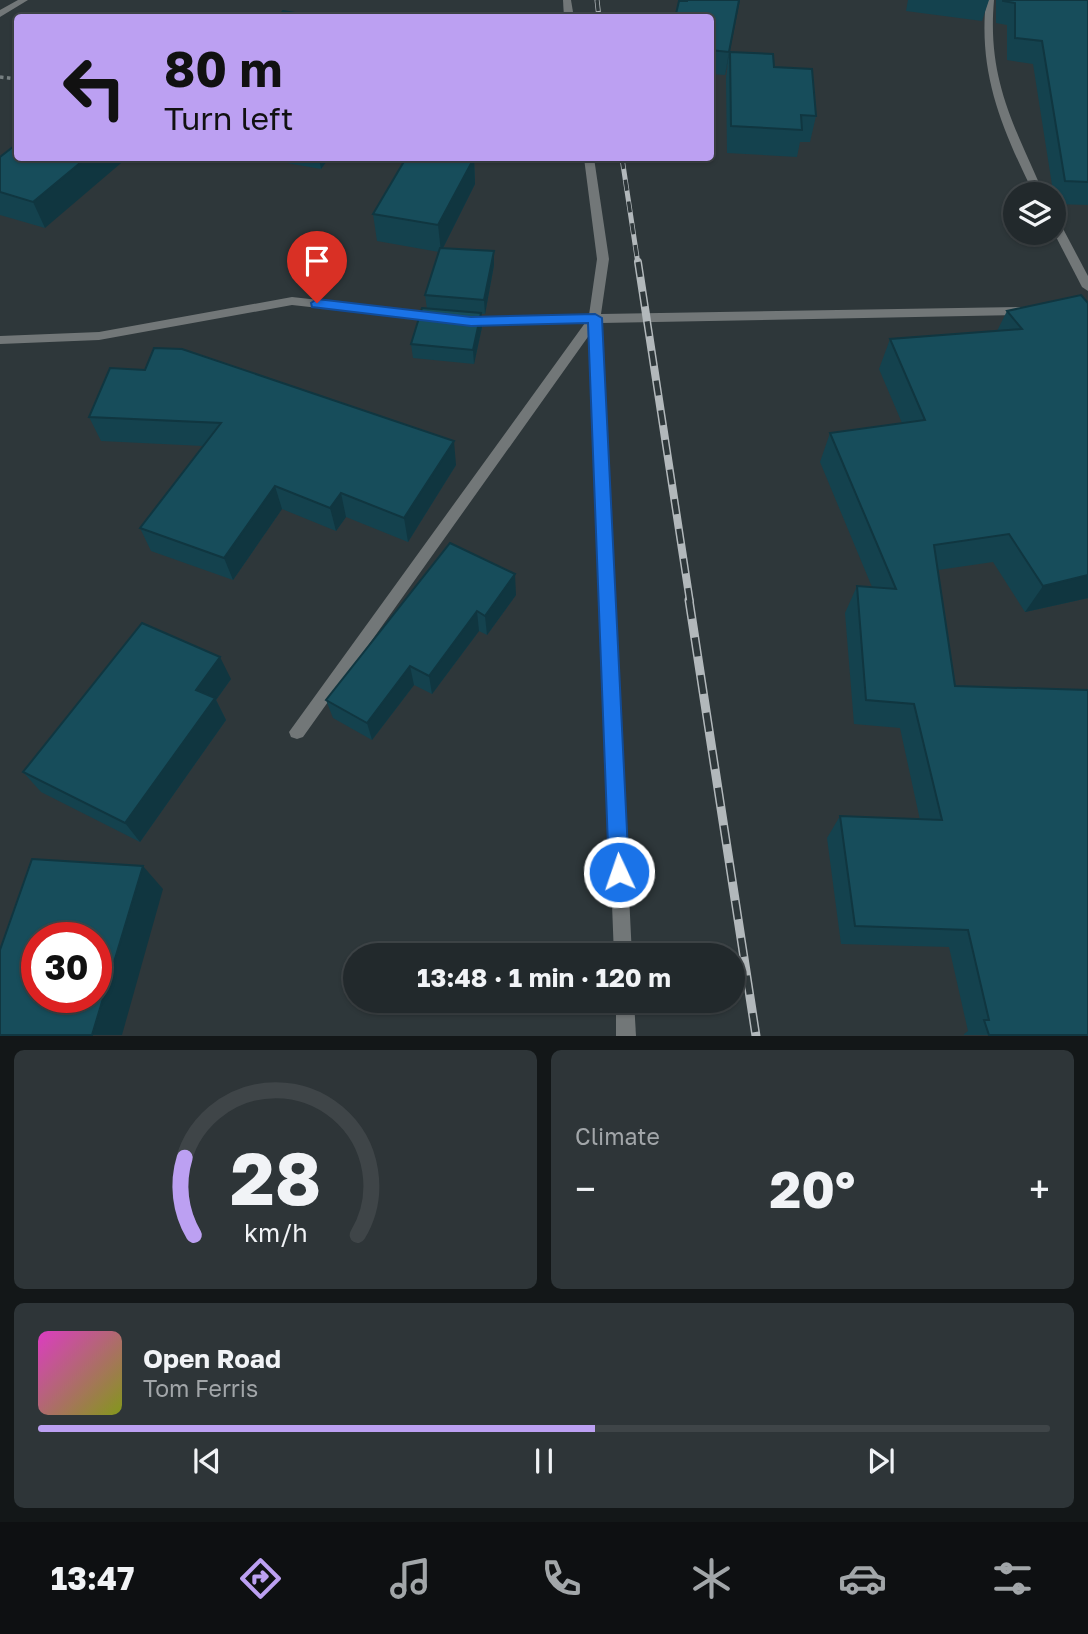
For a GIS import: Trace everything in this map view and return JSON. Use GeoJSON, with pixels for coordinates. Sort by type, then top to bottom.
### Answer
{"type":"FeatureCollection","features":[{"type":"Feature","properties":{"kind":"street"},"geometry":{"type":"LineString","coordinates":[[0,14],[24,0]]}},
{"type":"Feature","properties":{"kind":"street"},"geometry":{"type":"LineString","coordinates":[[990,0],[988,63],[992,81],[1004,117],[1034,182]]}},
{"type":"Feature","properties":{"kind":"street"},"geometry":{"type":"LineString","coordinates":[[589,161],[603,259],[595,318],[622,943]]}},
{"type":"Feature","properties":{"kind":"street"},"geometry":{"type":"LineString","coordinates":[[1066,245],[1088,287]]}},
{"type":"Feature","properties":{"kind":"street"},"geometry":{"type":"LineString","coordinates":[[0,340],[99,336],[292,300],[471,321],[1033,311]]}},
{"type":"Feature","properties":{"kind":"street"},"geometry":{"type":"LineString","coordinates":[[297,732],[595,318]]}},
{"type":"Feature","properties":{"kind":"street"},"geometry":{"type":"LineString","coordinates":[[625,1013],[626,1035]]}},
{"type":"Feature","properties":{"kind":"building"},"geometry":{"type":"Polygon","coordinates":[[[739,0],[729,52],[714,50],[714,14],[676,14],[679,1],[739,0]]]}},
{"type":"Feature","properties":{"kind":"building"},"geometry":{"type":"Polygon","coordinates":[[[1003,0],[1088,0],[1088,182],[1065,181],[1042,41],[1015,38],[1015,3],[1003,0]]]}},
{"type":"Feature","properties":{"kind":"building"},"geometry":{"type":"Polygon","coordinates":[[[730,52],[773,54],[774,67],[812,69],[816,116],[801,115],[802,130],[731,126],[730,52]]]}},
{"type":"Feature","properties":{"kind":"building"},"geometry":{"type":"Polygon","coordinates":[[[14,146],[14,161],[82,161],[33,202],[0,192],[0,157],[14,146]]]}},
{"type":"Feature","properties":{"kind":"building"},"geometry":{"type":"Polygon","coordinates":[[[404,161],[472,161],[438,225],[373,214],[404,161]]]}},
{"type":"Feature","properties":{"kind":"building"},"geometry":{"type":"Polygon","coordinates":[[[440,248],[494,251],[484,300],[425,295],[440,248]]]}},
{"type":"Feature","properties":{"kind":"building"},"geometry":{"type":"Polygon","coordinates":[[[1081,295],[1088,303],[1088,575],[1043,586],[1009,534],[934,545],[955,686],[1088,690],[1088,1035],[989,1035],[984,1020],[989,1020],[968,930],[855,926],[840,816],[942,820],[914,704],[866,700],[857,586],[896,589],[830,433],[925,420],[890,339],[1022,329],[1007,311],[1081,295]]]}},
{"type":"Feature","properties":{"kind":"building"},"geometry":{"type":"Polygon","coordinates":[[[422,308],[481,313],[473,350],[411,344],[422,308]]]}},
{"type":"Feature","properties":{"kind":"building"},"geometry":{"type":"Polygon","coordinates":[[[154,348],[182,349],[454,441],[404,518],[341,493],[330,508],[275,486],[224,558],[140,528],[221,423],[89,417],[110,368],[145,370],[154,348]]]}},
{"type":"Feature","properties":{"kind":"building"},"geometry":{"type":"Polygon","coordinates":[[[450,543],[515,574],[485,616],[477,611],[429,676],[410,666],[367,723],[326,700],[450,543]]]}},
{"type":"Feature","properties":{"kind":"building"},"geometry":{"type":"Polygon","coordinates":[[[142,623],[220,657],[196,690],[215,698],[125,823],[23,772],[142,623]]]}},
{"type":"Feature","properties":{"kind":"building"},"geometry":{"type":"Polygon","coordinates":[[[32,859],[143,866],[112,969],[112,922],[21,922],[21,1013],[99,1013],[92,1035],[0,1035],[0,950],[32,859]]]}},
{"type":"Feature","properties":{"kind":"railway"},"geometry":{"type":"LineString","coordinates":[[597,0],[599,14]]}},
{"type":"Feature","properties":{"kind":"railway"},"geometry":{"type":"LineString","coordinates":[[622,161],[638,264]]}},
{"type":"Feature","properties":{"kind":"railway"},"geometry":{"type":"LineString","coordinates":[[638,262],[690,602]]}},
{"type":"Feature","properties":{"kind":"railway"},"geometry":{"type":"LineString","coordinates":[[689,600],[756,1036]]}},
{"type":"Feature","properties":{"kind":"route"},"geometry":{"type":"LineString","coordinates":[[317,303],[471,321],[595,318],[619,872]]}}]}
